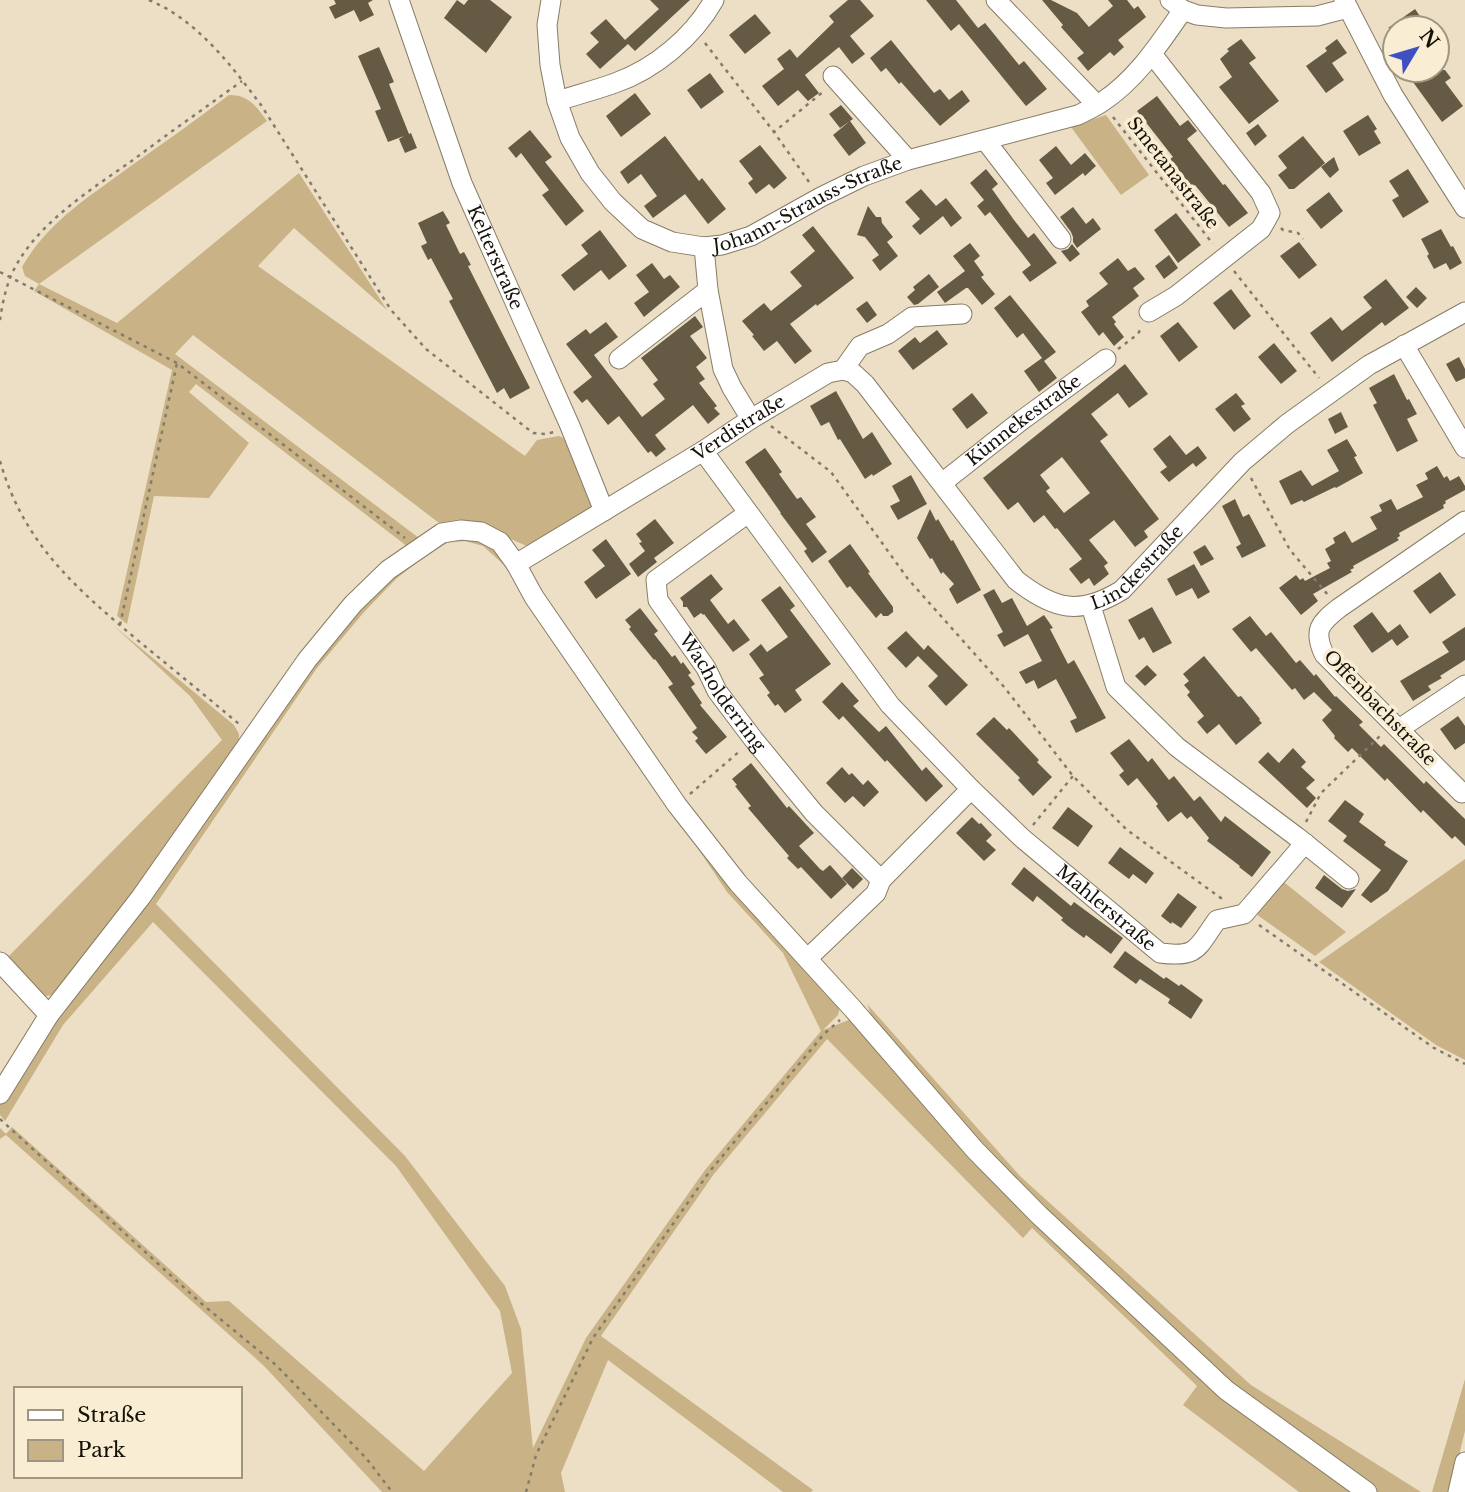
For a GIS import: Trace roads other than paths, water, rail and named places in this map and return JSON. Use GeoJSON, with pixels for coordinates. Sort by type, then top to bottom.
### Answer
{"type":"FeatureCollection","features":[{"type":"Feature","properties":{"kind":"street","name":"Kelterstraße"},"geometry":{"type":"LineString","coordinates":[[399,0],[462,183],[570,426],[604,511]]}},
{"type":"Feature","properties":{"kind":"street","name":"Johann-Strauss-Straße"},"geometry":{"type":"LineString","coordinates":[[551,0],[547,25],[550,65],[557,101],[570,138],[590,173],[613,202],[642,229],[672,242],[704,247],[722,245],[751,236],[864,176],[908,160],[1078,115],[1100,104],[1121,88],[1152,54],[1176,5]]}},
{"type":"Feature","properties":{"kind":"street"},"geometry":{"type":"LineString","coordinates":[[557,101],[617,83],[644,69],[668,53],[694,29],[714,0]]}},
{"type":"Feature","properties":{"kind":"street"},"geometry":{"type":"LineString","coordinates":[[996,0],[1100,104]]}},
{"type":"Feature","properties":{"kind":"street"},"geometry":{"type":"LineString","coordinates":[[1176,5],[1198,15],[1265,18],[1317,16],[1346,4],[1393,94],[1460,185],[1465,208]]}},
{"type":"Feature","properties":{"kind":"street"},"geometry":{"type":"LineString","coordinates":[[1149,313],[1176,296],[1261,229],[1270,213],[1261,193],[1152,54]]}},
{"type":"Feature","properties":{"kind":"street"},"geometry":{"type":"LineString","coordinates":[[833,76],[908,160]]}},
{"type":"Feature","properties":{"kind":"street"},"geometry":{"type":"LineString","coordinates":[[985,140],[1061,239]]}},
{"type":"Feature","properties":{"kind":"street"},"geometry":{"type":"LineString","coordinates":[[704,247],[708,290],[723,369],[732,388],[754,417]]}},
{"type":"Feature","properties":{"kind":"street"},"geometry":{"type":"LineString","coordinates":[[619,359],[708,290]]}},
{"type":"Feature","properties":{"kind":"street","name":"Linckestraße"},"geometry":{"type":"LineString","coordinates":[[843,370],[853,373],[865,384],[1016,580],[1035,595],[1053,603],[1072,607],[1091,606],[1122,590],[1242,462],[1287,424],[1368,365],[1465,312]]}},
{"type":"Feature","properties":{"kind":"street","name":"Verdistraße"},"geometry":{"type":"LineString","coordinates":[[516,564],[828,373],[843,370],[860,346],[888,334],[912,317],[962,314]]}},
{"type":"Feature","properties":{"kind":"street"},"geometry":{"type":"LineString","coordinates":[[1404,345],[1465,448]]}},
{"type":"Feature","properties":{"kind":"street","name":"Künnekestraße"},"geometry":{"type":"LineString","coordinates":[[942,483],[1106,359]]}},
{"type":"Feature","properties":{"kind":"street"},"geometry":{"type":"LineString","coordinates":[[703,451],[890,705],[971,789],[881,880],[876,893],[808,958]]}},
{"type":"Feature","properties":{"kind":"street","name":"Wacholderring"},"geometry":{"type":"LineString","coordinates":[[748,513],[656,580],[658,600],[706,668],[717,691],[754,740],[814,813],[881,880]]}},
{"type":"Feature","properties":{"kind":"street","name":"Offenbachstraße"},"geometry":{"type":"LineString","coordinates":[[1462,793],[1324,654],[1318,633],[1321,624],[1339,608],[1465,521]]}},
{"type":"Feature","properties":{"kind":"street"},"geometry":{"type":"LineString","coordinates":[[0,1094],[49,1015],[141,898],[307,660],[354,604],[388,570],[442,533],[461,530],[481,532],[500,542],[534,597],[677,805],[738,883],[808,958],[975,1150],[1049,1224],[1226,1390],[1367,1492]]}},
{"type":"Feature","properties":{"kind":"street"},"geometry":{"type":"LineString","coordinates":[[1091,606],[1116,687],[1177,747],[1349,878]]}},
{"type":"Feature","properties":{"kind":"street"},"geometry":{"type":"LineString","coordinates":[[1396,726],[1465,685]]}},
{"type":"Feature","properties":{"kind":"street","name":"Mahlerstraße"},"geometry":{"type":"LineString","coordinates":[[971,789],[1022,838],[1160,953],[1179,955],[1195,951],[1217,920],[1244,914],[1301,840]]}},
{"type":"Feature","properties":{"kind":"street"},"geometry":{"type":"LineString","coordinates":[[0,962],[49,1015]]}},
{"type":"Feature","properties":{"kind":"street"},"geometry":{"type":"LineString","coordinates":[[1458,1492],[1465,1462]]}}]}
